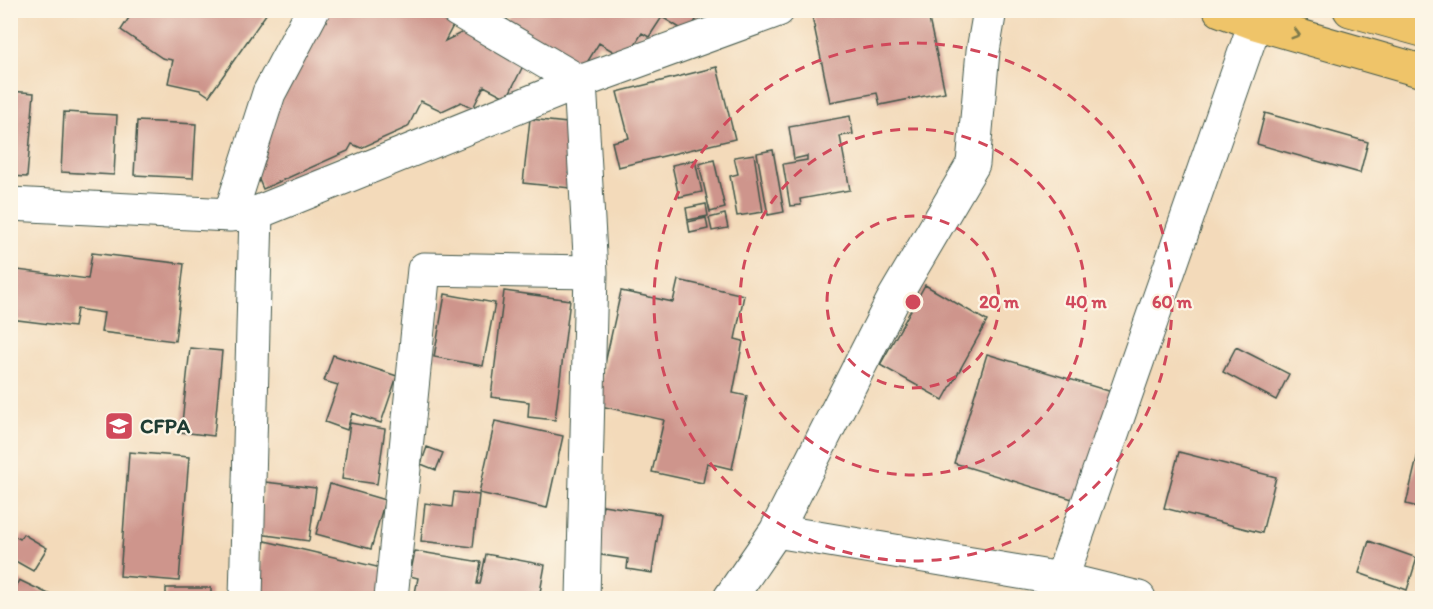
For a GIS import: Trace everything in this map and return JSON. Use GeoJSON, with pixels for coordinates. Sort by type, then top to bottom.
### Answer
{"type":"FeatureCollection","features":[{"type":"Feature","properties":{"kind":"main road"},"geometry":{"type":"LineString","coordinates":[[1220,10],[1422,71]]}},
{"type":"Feature","properties":{"kind":"main road"},"geometry":{"type":"LineString","coordinates":[[1350,10],[1422,30]]}},
{"type":"Feature","properties":{"kind":"street"},"geometry":{"type":"LineString","coordinates":[[246,598],[243,214],[268,93],[313,10]]}},
{"type":"Feature","properties":{"kind":"street"},"geometry":{"type":"LineString","coordinates":[[457,10],[580,82]]}},
{"type":"Feature","properties":{"kind":"street"},"geometry":{"type":"LineString","coordinates":[[10,204],[243,214],[580,82],[778,10]]}},
{"type":"Feature","properties":{"kind":"street"},"geometry":{"type":"LineString","coordinates":[[730,598],[776,531],[894,297],[973,165],[983,51],[990,10]]}},
{"type":"Feature","properties":{"kind":"street"},"geometry":{"type":"LineString","coordinates":[[1056,589],[1255,22]]}},
{"type":"Feature","properties":{"kind":"street"},"geometry":{"type":"LineString","coordinates":[[580,82],[591,272],[583,598]]}},
{"type":"Feature","properties":{"kind":"street"},"geometry":{"type":"LineString","coordinates":[[391,598],[424,269],[591,272]]}},
{"type":"Feature","properties":{"kind":"street"},"geometry":{"type":"LineString","coordinates":[[776,531],[1056,589],[1139,598]]}},
{"type":"Feature","properties":{"kind":"building"},"geometry":{"type":"Polygon","coordinates":[[[134,10],[269,10],[209,96],[200,90],[168,83],[173,60],[162,58],[121,30],[134,10]]]}},
{"type":"Feature","properties":{"kind":"building"},"geometry":{"type":"Polygon","coordinates":[[[326,10],[438,10],[456,20],[445,41],[463,32],[527,58],[507,98],[484,86],[473,108],[461,102],[442,111],[421,101],[408,127],[361,148],[352,144],[348,151],[263,189],[250,159],[326,10]]]}},
{"type":"Feature","properties":{"kind":"building"},"geometry":{"type":"Polygon","coordinates":[[[512,10],[702,10],[688,33],[662,17],[649,37],[642,33],[626,59],[599,43],[580,74],[503,26],[512,10]]]}},
{"type":"Feature","properties":{"kind":"building"},"geometry":{"type":"Polygon","coordinates":[[[839,10],[927,10],[945,92],[880,105],[877,93],[830,102],[812,16],[839,10]]]}},
{"type":"Feature","properties":{"kind":"building"},"geometry":{"type":"Polygon","coordinates":[[[717,67],[735,139],[618,167],[612,142],[629,138],[617,92],[717,67]]]}},
{"type":"Feature","properties":{"kind":"building"},"geometry":{"type":"Polygon","coordinates":[[[10,91],[34,93],[27,177],[10,176],[10,91]]]}},
{"type":"Feature","properties":{"kind":"building"},"geometry":{"type":"Polygon","coordinates":[[[64,112],[117,115],[114,175],[61,172],[64,112]]]}},
{"type":"Feature","properties":{"kind":"building"},"geometry":{"type":"Polygon","coordinates":[[[1265,113],[1368,142],[1360,173],[1257,144],[1265,113]]]}},
{"type":"Feature","properties":{"kind":"building"},"geometry":{"type":"Polygon","coordinates":[[[850,116],[853,134],[840,136],[850,190],[800,199],[801,205],[790,206],[783,164],[807,160],[807,156],[794,159],[789,127],[850,116]]]}},
{"type":"Feature","properties":{"kind":"building"},"geometry":{"type":"Polygon","coordinates":[[[530,119],[586,125],[580,189],[523,183],[530,119]]]}},
{"type":"Feature","properties":{"kind":"building"},"geometry":{"type":"Polygon","coordinates":[[[137,121],[196,124],[193,178],[134,175],[137,121]]]}},
{"type":"Feature","properties":{"kind":"building"},"geometry":{"type":"Polygon","coordinates":[[[773,150],[784,212],[768,215],[757,153],[773,150]]]}},
{"type":"Feature","properties":{"kind":"building"},"geometry":{"type":"Polygon","coordinates":[[[754,154],[763,212],[737,216],[730,176],[738,174],[734,157],[754,154]]]}},
{"type":"Feature","properties":{"kind":"building"},"geometry":{"type":"Polygon","coordinates":[[[695,160],[702,192],[679,197],[672,165],[695,160]]]}},
{"type":"Feature","properties":{"kind":"building"},"geometry":{"type":"Polygon","coordinates":[[[714,160],[725,208],[710,212],[699,164],[714,160]]]}},
{"type":"Feature","properties":{"kind":"building"},"geometry":{"type":"Polygon","coordinates":[[[706,204],[708,216],[688,220],[686,208],[706,204]]]}},
{"type":"Feature","properties":{"kind":"building"},"geometry":{"type":"Polygon","coordinates":[[[725,214],[728,228],[712,231],[709,218],[725,214]]]}},
{"type":"Feature","properties":{"kind":"building"},"geometry":{"type":"Polygon","coordinates":[[[706,218],[708,229],[690,233],[688,222],[706,218]]]}},
{"type":"Feature","properties":{"kind":"building"},"geometry":{"type":"Polygon","coordinates":[[[92,253],[184,264],[175,341],[101,332],[104,313],[77,309],[74,327],[10,319],[10,269],[88,279],[92,253]]]}},
{"type":"Feature","properties":{"kind":"building"},"geometry":{"type":"Polygon","coordinates":[[[678,280],[744,295],[735,339],[743,341],[733,393],[747,396],[732,469],[707,463],[703,483],[652,472],[664,420],[596,405],[621,291],[673,302],[678,280]]]}},
{"type":"Feature","properties":{"kind":"building"},"geometry":{"type":"Polygon","coordinates":[[[925,285],[987,321],[943,400],[880,365],[925,285]]]}},
{"type":"Feature","properties":{"kind":"building"},"geometry":{"type":"Polygon","coordinates":[[[504,291],[570,300],[555,420],[528,417],[529,402],[491,397],[504,291]]]}},
{"type":"Feature","properties":{"kind":"building"},"geometry":{"type":"Polygon","coordinates":[[[445,294],[495,303],[483,366],[434,357],[445,294]]]}},
{"type":"Feature","properties":{"kind":"building"},"geometry":{"type":"Polygon","coordinates":[[[1236,347],[1289,374],[1276,400],[1223,372],[1236,347]]]}},
{"type":"Feature","properties":{"kind":"building"},"geometry":{"type":"Polygon","coordinates":[[[190,348],[222,351],[214,436],[181,432],[190,348]]]}},
{"type":"Feature","properties":{"kind":"building"},"geometry":{"type":"Polygon","coordinates":[[[987,354],[1112,392],[1079,501],[954,463],[987,354]]]}},
{"type":"Feature","properties":{"kind":"building"},"geometry":{"type":"Polygon","coordinates":[[[333,355],[397,376],[381,423],[352,413],[347,430],[325,422],[338,385],[324,381],[333,355]]]}},
{"type":"Feature","properties":{"kind":"building"},"geometry":{"type":"Polygon","coordinates":[[[495,421],[563,436],[547,508],[479,493],[495,421]]]}},
{"type":"Feature","properties":{"kind":"building"},"geometry":{"type":"Polygon","coordinates":[[[350,423],[385,429],[377,484],[342,479],[350,423]]]}},
{"type":"Feature","properties":{"kind":"building"},"geometry":{"type":"Polygon","coordinates":[[[1422,437],[1422,508],[1406,504],[1422,437]]]}},
{"type":"Feature","properties":{"kind":"building"},"geometry":{"type":"Polygon","coordinates":[[[427,447],[443,453],[436,470],[421,464],[427,447]]]}},
{"type":"Feature","properties":{"kind":"building"},"geometry":{"type":"Polygon","coordinates":[[[129,452],[189,457],[179,581],[120,576],[129,452]]]}},
{"type":"Feature","properties":{"kind":"building"},"geometry":{"type":"Polygon","coordinates":[[[1179,452],[1276,477],[1262,533],[1164,508],[1179,452]]]}},
{"type":"Feature","properties":{"kind":"building"},"geometry":{"type":"Polygon","coordinates":[[[265,482],[316,488],[309,541],[259,534],[265,482]]]}},
{"type":"Feature","properties":{"kind":"building"},"geometry":{"type":"Polygon","coordinates":[[[330,484],[385,500],[371,549],[316,534],[330,484]]]}},
{"type":"Feature","properties":{"kind":"building"},"geometry":{"type":"Polygon","coordinates":[[[454,492],[479,495],[473,547],[421,541],[425,503],[452,507],[454,492]]]}},
{"type":"Feature","properties":{"kind":"building"},"geometry":{"type":"Polygon","coordinates":[[[603,505],[661,514],[652,573],[627,569],[628,559],[595,554],[603,505]]]}},
{"type":"Feature","properties":{"kind":"building"},"geometry":{"type":"Polygon","coordinates":[[[10,534],[20,539],[23,534],[47,548],[33,571],[10,558],[10,534]]]}},
{"type":"Feature","properties":{"kind":"building"},"geometry":{"type":"Polygon","coordinates":[[[265,541],[390,570],[383,598],[252,598],[265,541]]]}},
{"type":"Feature","properties":{"kind":"building"},"geometry":{"type":"Polygon","coordinates":[[[1369,541],[1417,558],[1407,590],[1359,573],[1369,541]]]}},
{"type":"Feature","properties":{"kind":"building"},"geometry":{"type":"Polygon","coordinates":[[[415,551],[481,562],[477,584],[480,584],[486,554],[545,565],[539,598],[414,598],[418,578],[410,576],[415,551]]]}},
{"type":"Feature","properties":{"kind":"building"},"geometry":{"type":"Polygon","coordinates":[[[19,580],[57,598],[10,598],[19,580]]]}},
{"type":"Feature","properties":{"kind":"building"},"geometry":{"type":"Polygon","coordinates":[[[166,588],[211,588],[211,598],[166,598],[166,588]]]}},
{"type":"Feature","properties":{"kind":"place","name":"CFPA"},"geometry":{"type":"Point","coordinates":[119,426]}}]}
